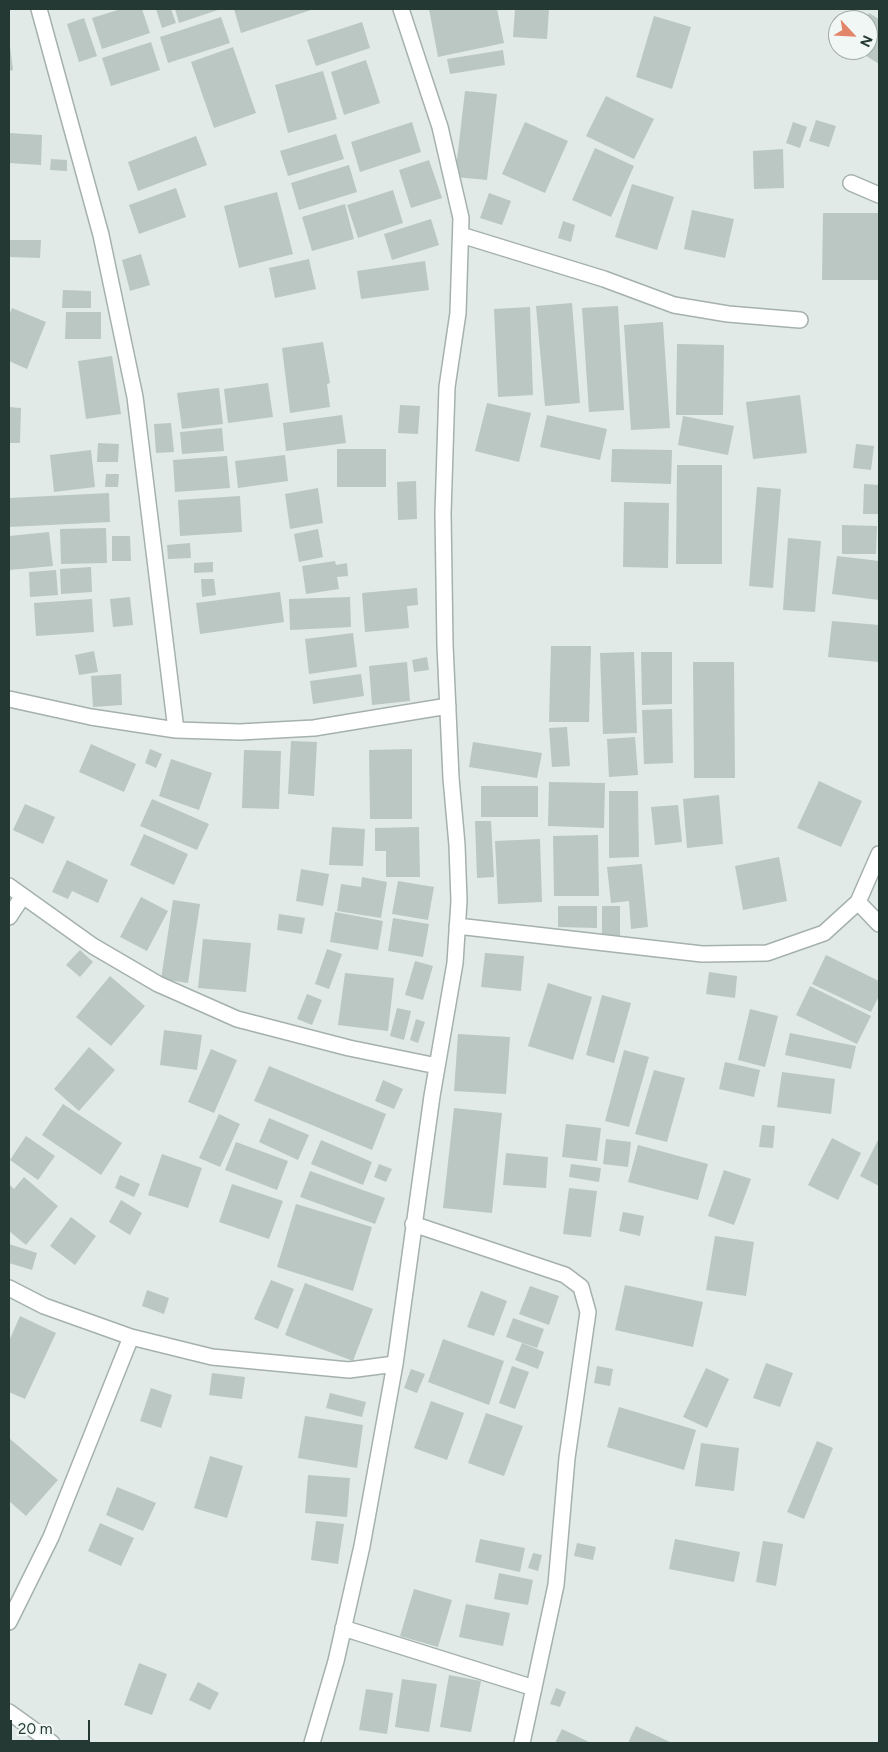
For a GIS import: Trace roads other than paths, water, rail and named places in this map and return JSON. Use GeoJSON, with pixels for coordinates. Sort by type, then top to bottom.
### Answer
{"type":"FeatureCollection","features":[{"type":"Feature","properties":{"kind":"street"},"geometry":{"type":"LineString","coordinates":[[39,9],[101,235],[134,397],[176,730]]}},
{"type":"Feature","properties":{"kind":"street"},"geometry":{"type":"LineString","coordinates":[[312,1743],[333,1670],[362,1546],[395,1364],[413,1224],[455,963],[459,901],[445,645],[444,503],[447,387],[458,313],[461,218],[440,127],[401,9]]}},
{"type":"Feature","properties":{"kind":"street"},"geometry":{"type":"LineString","coordinates":[[851,182],[879,195]]}},
{"type":"Feature","properties":{"kind":"street"},"geometry":{"type":"LineString","coordinates":[[461,235],[604,279],[674,305],[728,314],[800,320]]}},
{"type":"Feature","properties":{"kind":"street"},"geometry":{"type":"LineString","coordinates":[[9,699],[91,716],[176,730],[240,732],[314,728],[448,706]]}},
{"type":"Feature","properties":{"kind":"street"},"geometry":{"type":"LineString","coordinates":[[457,926],[702,954],[767,953],[824,933],[858,902],[879,854]]}},
{"type":"Feature","properties":{"kind":"street"},"geometry":{"type":"LineString","coordinates":[[9,886],[93,946],[158,984],[237,1019],[349,1048],[437,1066]]}},
{"type":"Feature","properties":{"kind":"street"},"geometry":{"type":"LineString","coordinates":[[9,917],[23,896]]}},
{"type":"Feature","properties":{"kind":"street"},"geometry":{"type":"LineString","coordinates":[[858,902],[879,924]]}},
{"type":"Feature","properties":{"kind":"street"},"geometry":{"type":"LineString","coordinates":[[413,1224],[565,1275],[581,1287],[588,1312],[567,1458],[556,1585],[522,1743]]}},
{"type":"Feature","properties":{"kind":"street"},"geometry":{"type":"LineString","coordinates":[[9,1288],[44,1306],[131,1337],[212,1357],[350,1370],[395,1364]]}},
{"type":"Feature","properties":{"kind":"street"},"geometry":{"type":"LineString","coordinates":[[9,1622],[51,1536],[131,1337]]}},
{"type":"Feature","properties":{"kind":"street"},"geometry":{"type":"LineString","coordinates":[[343,1628],[534,1688]]}},
{"type":"Feature","properties":{"kind":"street"},"geometry":{"type":"LineString","coordinates":[[9,1712],[52,1743]]}}]}
